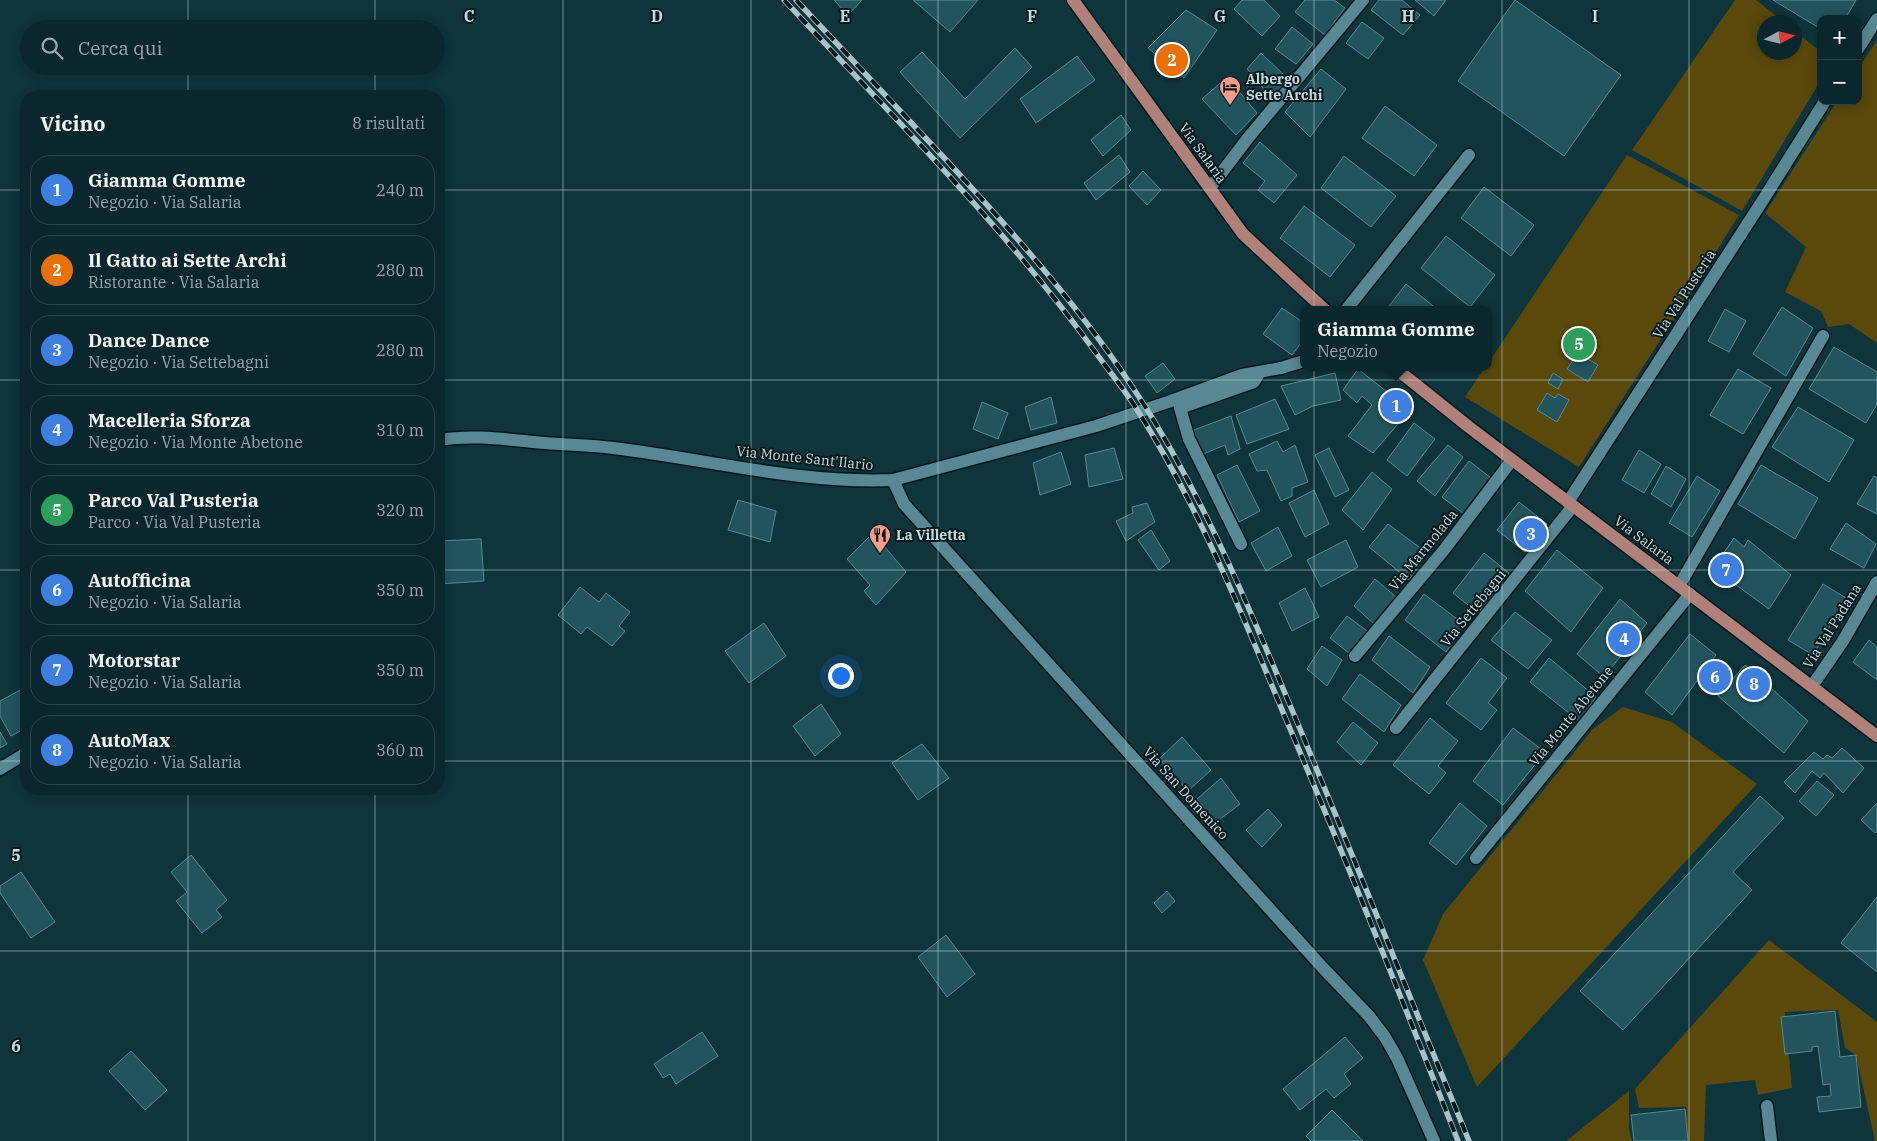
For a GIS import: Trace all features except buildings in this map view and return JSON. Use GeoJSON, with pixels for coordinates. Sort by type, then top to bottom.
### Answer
{"type":"FeatureCollection","features":[{"type":"Feature","properties":{"kind":"main road","name":"Via Salaria"},"geometry":{"type":"LineString","coordinates":[[1073,0],[1243,234],[1321,306]]}},
{"type":"Feature","properties":{"kind":"main road","name":"Via Salaria"},"geometry":{"type":"LineString","coordinates":[[1399,371],[1570,504],[1876,732]]}},
{"type":"Feature","properties":{"kind":"street"},"geometry":{"type":"LineString","coordinates":[[1210,188],[1248,138],[1362,0]]}},
{"type":"Feature","properties":{"kind":"street"},"geometry":{"type":"LineString","coordinates":[[1862,43],[1877,19]]}},
{"type":"Feature","properties":{"kind":"street","name":"Via Val Pusteria"},"geometry":{"type":"LineString","coordinates":[[1570,504],[1822,105]]}},
{"type":"Feature","properties":{"kind":"street"},"geometry":{"type":"LineString","coordinates":[[1349,306],[1469,155]]}},
{"type":"Feature","properties":{"kind":"street"},"geometry":{"type":"LineString","coordinates":[[1679,586],[1823,336]]}},
{"type":"Feature","properties":{"kind":"street","name":"Via Monte Sant'Ilario"},"geometry":{"type":"LineString","coordinates":[[445,439],[491,438],[613,448],[782,474],[867,481],[893,480],[1096,426],[1242,375],[1281,368],[1300,362]]}},
{"type":"Feature","properties":{"kind":"street"},"geometry":{"type":"LineString","coordinates":[[1241,544],[1188,439],[1180,408],[1254,382],[1260,372]]}},
{"type":"Feature","properties":{"kind":"street","name":"Via Marmolada"},"geometry":{"type":"LineString","coordinates":[[1355,656],[1444,550],[1512,460]]}},
{"type":"Feature","properties":{"kind":"street","name":"Via San Domenico"},"geometry":{"type":"LineString","coordinates":[[893,480],[904,504],[1372,1020],[1394,1052],[1434,1141]]}},
{"type":"Feature","properties":{"kind":"street","name":"Via Settebagni"},"geometry":{"type":"LineString","coordinates":[[1396,728],[1570,504]]}},
{"type":"Feature","properties":{"kind":"street","name":"Via Val Padana"},"geometry":{"type":"LineString","coordinates":[[1812,686],[1842,641],[1877,582]]}},
{"type":"Feature","properties":{"kind":"street","name":"Via Monte Abetone"},"geometry":{"type":"LineString","coordinates":[[1476,858],[1690,594]]}},
{"type":"Feature","properties":{"kind":"street"},"geometry":{"type":"LineString","coordinates":[[0,769],[20,757]]}},
{"type":"Feature","properties":{"kind":"street"},"geometry":{"type":"LineString","coordinates":[[1767,1106],[1771,1141]]}},
{"type":"Feature","properties":{"kind":"shaded area"},"geometry":{"type":"Polygon","coordinates":[[[1735,0],[1756,0],[1775,15],[1757,15],[1757,60],[1802,60],[1802,37],[1817,49],[1817,87],[1742,211],[1632,150],[1735,0]]]}},
{"type":"Feature","properties":{"kind":"shaded area"},"geometry":{"type":"Polygon","coordinates":[[[1877,40],[1877,343],[1849,324],[1828,327],[1821,311],[1785,292],[1806,247],[1765,213],[1834,105],[1862,105],[1862,63],[1877,40]]]}},
{"type":"Feature","properties":{"kind":"shaded area"},"geometry":{"type":"Polygon","coordinates":[[[1627,155],[1739,215],[1579,467],[1465,397],[1482,371],[1492,371],[1492,358],[1627,155]]]}},
{"type":"Feature","properties":{"kind":"shaded area"},"geometry":{"type":"Polygon","coordinates":[[[1623,707],[1672,722],[1757,784],[1477,1087],[1423,960],[1443,914],[1593,729],[1623,707]]]}},
{"type":"Feature","properties":{"kind":"shaded area"},"geometry":{"type":"Polygon","coordinates":[[[1769,940],[1877,1022],[1877,1141],[1875,1141],[1856,1055],[1845,1048],[1838,1010],[1785,1012],[1792,1088],[1758,1095],[1755,1080],[1706,1085],[1704,1141],[1688,1141],[1686,1107],[1639,1108],[1635,1089],[1769,940]]]}},
{"type":"Feature","properties":{"kind":"shaded area"},"geometry":{"type":"Polygon","coordinates":[[[1629,1091],[1629,1129],[1632,1141],[1566,1141],[1629,1091]]]}},
{"type":"Feature","properties":{"kind":"railway"},"geometry":{"type":"LineString","coordinates":[[784,0],[946,172],[1023,260],[1061,306],[1121,387],[1158,445],[1199,520],[1252,638],[1351,875],[1458,1141]]}},
{"type":"Feature","properties":{"kind":"railway"},"geometry":{"type":"LineString","coordinates":[[796,0],[948,162],[1049,276],[1096,335],[1139,397],[1162,435],[1205,513],[1260,635],[1469,1141]]}},
{"type":"Feature","properties":{"kind":"place","name":"Il Gatto ai Sette Archi"},"geometry":{"type":"Point","coordinates":[1172,60]}},
{"type":"Feature","properties":{"kind":"place","name":"Albergo Sette Archi"},"geometry":{"type":"Point","coordinates":[1230,106]}},
{"type":"Feature","properties":{"kind":"place","name":"Parco Val Pusteria"},"geometry":{"type":"Point","coordinates":[1579,344]}},
{"type":"Feature","properties":{"kind":"place","name":"Giamma Gomme"},"geometry":{"type":"Point","coordinates":[1396,406]}},
{"type":"Feature","properties":{"kind":"place","name":"Dance Dance"},"geometry":{"type":"Point","coordinates":[1531,534]}},
{"type":"Feature","properties":{"kind":"place","name":"La Villetta"},"geometry":{"type":"Point","coordinates":[880,554]}},
{"type":"Feature","properties":{"kind":"place","name":"Motorstar"},"geometry":{"type":"Point","coordinates":[1726,570]}},
{"type":"Feature","properties":{"kind":"place","name":"Macelleria Sforza"},"geometry":{"type":"Point","coordinates":[1624,639]}},
{"type":"Feature","properties":{"kind":"place","name":"Autofficina"},"geometry":{"type":"Point","coordinates":[1715,677]}},
{"type":"Feature","properties":{"kind":"place","name":"AutoMax"},"geometry":{"type":"Point","coordinates":[1754,684]}}]}
